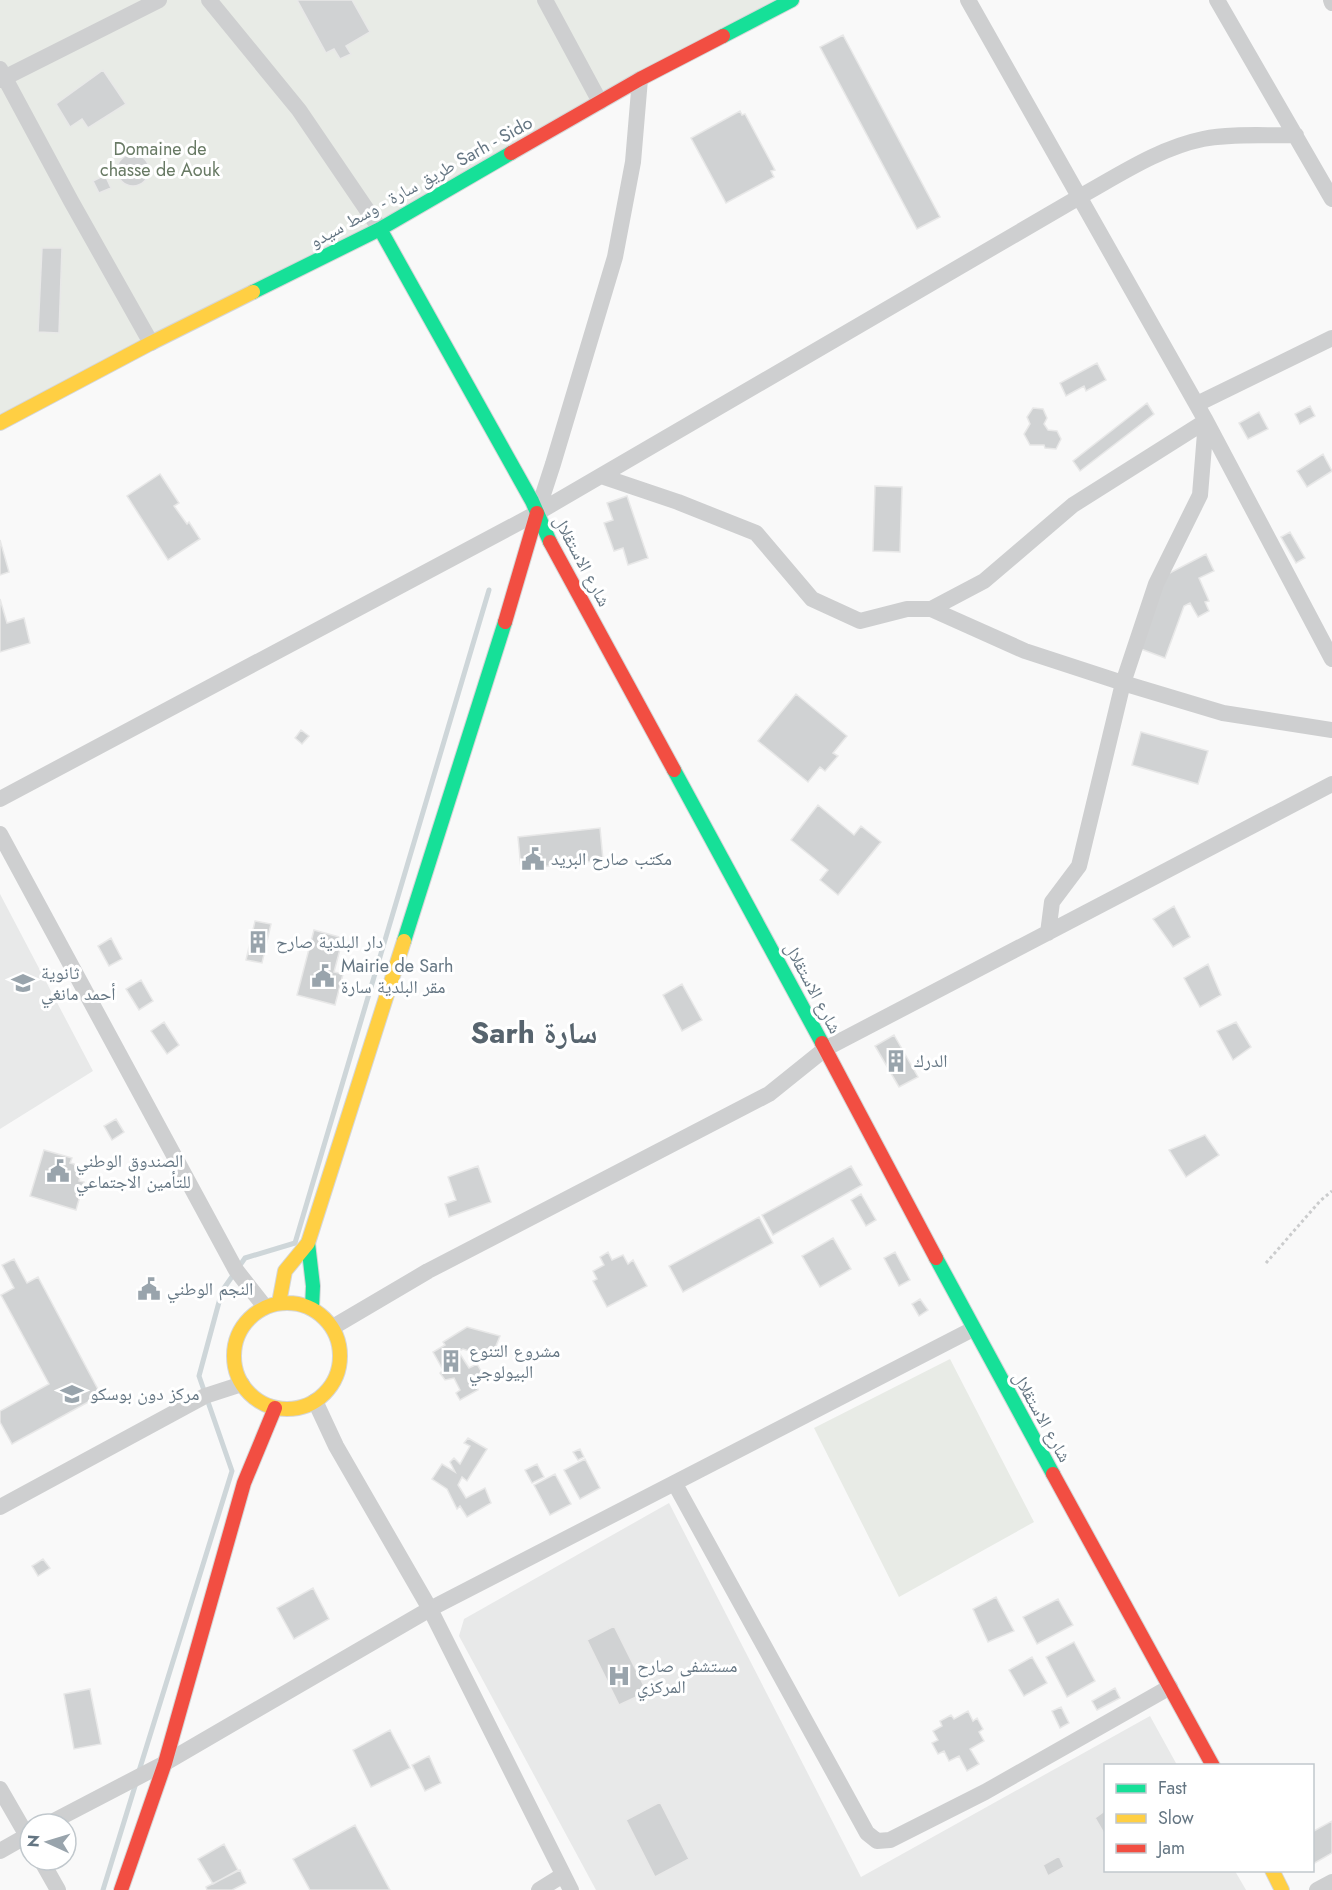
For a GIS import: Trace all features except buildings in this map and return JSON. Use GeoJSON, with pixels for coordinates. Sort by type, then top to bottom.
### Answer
{"type":"FeatureCollection","features":[{"type":"Feature","properties":{"kind":"street"},"geometry":{"type":"LineString","coordinates":[[151,343],[2,75],[159,0]]}},
{"type":"Feature","properties":{"kind":"street"},"geometry":{"type":"LineString","coordinates":[[209,0],[299,110],[380,229]]}},
{"type":"Feature","properties":{"kind":"street"},"geometry":{"type":"LineString","coordinates":[[545,0],[600,102]]}},
{"type":"Feature","properties":{"kind":"street","name":"طريق سارة - وسط سيدو Sarh - Sido"},"geometry":{"type":"LineString","coordinates":[[0,423],[151,343],[380,229],[640,79],[792,0]]}},
{"type":"Feature","properties":{"kind":"street"},"geometry":{"type":"LineString","coordinates":[[968,0],[1197,404],[1332,659]]}},
{"type":"Feature","properties":{"kind":"street"},"geometry":{"type":"LineString","coordinates":[[1216,0],[1332,199]]}},
{"type":"Feature","properties":{"kind":"street"},"geometry":{"type":"LineString","coordinates":[[272,1305],[285,1271],[308,1243],[554,464],[615,256],[633,162],[640,79]]}},
{"type":"Feature","properties":{"kind":"street"},"geometry":{"type":"LineString","coordinates":[[0,799],[537,513],[1081,196],[1167,151],[1203,139],[1296,135]]}},
{"type":"Feature","properties":{"kind":"street","name":"شارع الاستقلال"},"geometry":{"type":"LineString","coordinates":[[380,229],[532,501],[543,530],[825,1049],[973,1329],[1212,1764]]}},
{"type":"Feature","properties":{"kind":"street"},"geometry":{"type":"LineString","coordinates":[[1197,404],[1332,338]]}},
{"type":"Feature","properties":{"kind":"street"},"geometry":{"type":"LineString","coordinates":[[931,609],[984,581],[1073,505],[1206,421]]}},
{"type":"Feature","properties":{"kind":"street"},"geometry":{"type":"LineString","coordinates":[[1048,933],[1052,902],[1079,866],[1123,683],[1156,584],[1200,495],[1206,421]]}},
{"type":"Feature","properties":{"kind":"street"},"geometry":{"type":"LineString","coordinates":[[601,476],[678,502],[756,533],[812,599],[860,621],[907,609],[931,609],[1025,651],[1123,683],[1223,713],[1332,730]]}},
{"type":"Feature","properties":{"kind":"street"},"geometry":{"type":"LineString","coordinates":[[333,1327],[428,1271],[769,1094],[825,1049],[1332,784]]}},
{"type":"Feature","properties":{"kind":"street"},"geometry":{"type":"LineString","coordinates":[[0,834],[236,1270],[272,1305]]}},
{"type":"Feature","properties":{"kind":"street"},"geometry":{"type":"LineString","coordinates":[[308,1243],[313,1286],[312,1308]]}},
{"type":"Feature","properties":{"kind":"street"},"geometry":{"type":"LineString","coordinates":[[296,1303],[312,1308],[333,1327],[339,1343],[340,1360],[336,1376],[328,1390],[315,1401],[302,1407],[275,1408],[262,1403],[242,1384],[235,1367],[234,1349],[239,1332],[250,1317],[272,1305],[296,1303]]}},
{"type":"Feature","properties":{"kind":"street"},"geometry":{"type":"LineString","coordinates":[[71,1812],[165,1763],[430,1609],[973,1329]]}},
{"type":"Feature","properties":{"kind":"street"},"geometry":{"type":"LineString","coordinates":[[0,1507],[205,1396],[242,1384]]}},
{"type":"Feature","properties":{"kind":"street"},"geometry":{"type":"LineString","coordinates":[[315,1401],[336,1446],[430,1609],[567,1883],[539,1890]]}},
{"type":"Feature","properties":{"kind":"street"},"geometry":{"type":"LineString","coordinates":[[121,1890],[165,1763],[244,1483],[275,1408]]}},
{"type":"Feature","properties":{"kind":"street"},"geometry":{"type":"LineString","coordinates":[[675,1484],[867,1833],[877,1841],[890,1840],[985,1792],[1170,1687]]}},
{"type":"Feature","properties":{"kind":"street"},"geometry":{"type":"LineString","coordinates":[[0,1789],[18,1819]]}},
{"type":"Feature","properties":{"kind":"street"},"geometry":{"type":"LineString","coordinates":[[0,1851],[18,1842]]}},
{"type":"Feature","properties":{"kind":"street"},"geometry":{"type":"LineString","coordinates":[[48,1872],[58,1890]]}},
{"type":"Feature","properties":{"kind":"street"},"geometry":{"type":"LineString","coordinates":[[1273,1872],[1282,1890]]}},
{"type":"Feature","properties":{"kind":"street"},"geometry":{"type":"LineString","coordinates":[[1317,1890],[1332,1882]]}},
{"type":"Feature","properties":{"kind":"path"},"geometry":{"type":"LineString","coordinates":[[1266,1263],[1320,1201],[1332,1191]]}},
{"type":"Feature","properties":{"kind":"shaded area","name":"ثانوية أحمد مانغي"},"geometry":{"type":"Polygon","coordinates":[[[0,894],[93,1071],[0,1129],[0,894]]]}},
{"type":"Feature","properties":{"kind":"shaded area","name":"مستشفى صارح المركزي"},"geometry":{"type":"Polygon","coordinates":[[[669,1503],[861,1877],[1150,1716],[1176,1764],[1104,1764],[1104,1872],[1236,1872],[1246,1890],[596,1890],[459,1636],[464,1619],[669,1503]]]}},
{"type":"Feature","properties":{"kind":"green space","name":"Domaine de chasse de Aouk"},"geometry":{"type":"Polygon","coordinates":[[[0,0],[792,0],[0,423],[0,0]]]}},
{"type":"Feature","properties":{"kind":"green space"},"geometry":{"type":"Polygon","coordinates":[[[950,1359],[1034,1522],[899,1597],[814,1428],[950,1359]]]}},
{"type":"Feature","properties":{"kind":"waterway"},"geometry":{"type":"LineString","coordinates":[[139,1771],[232,1471],[199,1376],[222,1291],[245,1258],[295,1243],[489,590]]}},
{"type":"Feature","properties":{"kind":"waterway"},"geometry":{"type":"LineString","coordinates":[[103,1890],[136,1783]]}},
{"type":"Feature","properties":{"kind":"traffic: fast"},"geometry":{"type":"LineString","coordinates":[[723,36],[792,0]]}},
{"type":"Feature","properties":{"kind":"traffic: fast"},"geometry":{"type":"LineString","coordinates":[[253,292],[380,229],[511,153]]}},
{"type":"Feature","properties":{"kind":"traffic: fast"},"geometry":{"type":"LineString","coordinates":[[380,229],[532,501],[550,542]]}},
{"type":"Feature","properties":{"kind":"traffic: fast"},"geometry":{"type":"LineString","coordinates":[[404,941],[505,622]]}},
{"type":"Feature","properties":{"kind":"traffic: fast"},"geometry":{"type":"LineString","coordinates":[[674,770],[822,1043]]}},
{"type":"Feature","properties":{"kind":"traffic: fast"},"geometry":{"type":"LineString","coordinates":[[308,1243],[313,1286],[312,1308]]}},
{"type":"Feature","properties":{"kind":"traffic: fast"},"geometry":{"type":"LineString","coordinates":[[936,1258],[1053,1474]]}},
{"type":"Feature","properties":{"kind":"traffic: slow"},"geometry":{"type":"LineString","coordinates":[[0,423],[253,292]]}},
{"type":"Feature","properties":{"kind":"traffic: slow"},"geometry":{"type":"LineString","coordinates":[[279,1303],[285,1271],[308,1243],[404,941]]}},
{"type":"Feature","properties":{"kind":"traffic: slow"},"geometry":{"type":"LineString","coordinates":[[287,1303],[307,1307],[324,1319],[336,1336],[340,1356],[336,1376],[324,1393],[307,1405],[287,1409],[267,1405],[250,1393],[238,1376],[234,1356],[238,1336],[250,1319],[267,1307],[287,1303]]}},
{"type":"Feature","properties":{"kind":"traffic: slow"},"geometry":{"type":"LineString","coordinates":[[1273,1872],[1282,1890]]}},
{"type":"Feature","properties":{"kind":"traffic: jam"},"geometry":{"type":"LineString","coordinates":[[511,153],[640,79],[723,36]]}},
{"type":"Feature","properties":{"kind":"traffic: jam"},"geometry":{"type":"LineString","coordinates":[[505,622],[537,513]]}},
{"type":"Feature","properties":{"kind":"traffic: jam"},"geometry":{"type":"LineString","coordinates":[[550,542],[674,770]]}},
{"type":"Feature","properties":{"kind":"traffic: jam"},"geometry":{"type":"LineString","coordinates":[[822,1043],[936,1258]]}},
{"type":"Feature","properties":{"kind":"traffic: jam"},"geometry":{"type":"LineString","coordinates":[[121,1890],[165,1763],[244,1483],[275,1408]]}},
{"type":"Feature","properties":{"kind":"traffic: jam"},"geometry":{"type":"LineString","coordinates":[[1053,1474],[1212,1764]]}},
{"type":"Feature","properties":{"kind":"place","name":"مكتب صارح البريد"},"geometry":{"type":"Point","coordinates":[533,859]}},
{"type":"Feature","properties":{"kind":"place","name":"دار البلدية صارح"},"geometry":{"type":"Point","coordinates":[258,942]}},
{"type":"Feature","properties":{"kind":"place","name":"Mairie de Sarh مقر البلدية سارة"},"geometry":{"type":"Point","coordinates":[323,976]}},
{"type":"Feature","properties":{"kind":"place","name":"ثانوية أحمد مانغي"},"geometry":{"type":"Point","coordinates":[23,983]}},
{"type":"Feature","properties":{"kind":"place","name":"الدرك"},"geometry":{"type":"Point","coordinates":[896,1061]}},
{"type":"Feature","properties":{"kind":"place","name":"الصندوق الوطني للتأمين الاجتماعي"},"geometry":{"type":"Point","coordinates":[58,1171]}},
{"type":"Feature","properties":{"kind":"place","name":"النجم الوطني"},"geometry":{"type":"Point","coordinates":[149,1289]}},
{"type":"Feature","properties":{"kind":"place","name":"مشروع التنوع البيولوجي"},"geometry":{"type":"Point","coordinates":[451,1361]}},
{"type":"Feature","properties":{"kind":"place","name":"مركز دون بوسكو"},"geometry":{"type":"Point","coordinates":[72,1394]}},
{"type":"Feature","properties":{"kind":"place","name":"مستشفى صارح المركزي"},"geometry":{"type":"Point","coordinates":[619,1676]}},
{"type":"Feature","properties":{"kind":"district","name":"Sarh سارة"},"geometry":{"type":"Point","coordinates":[534,1032]}}]}
